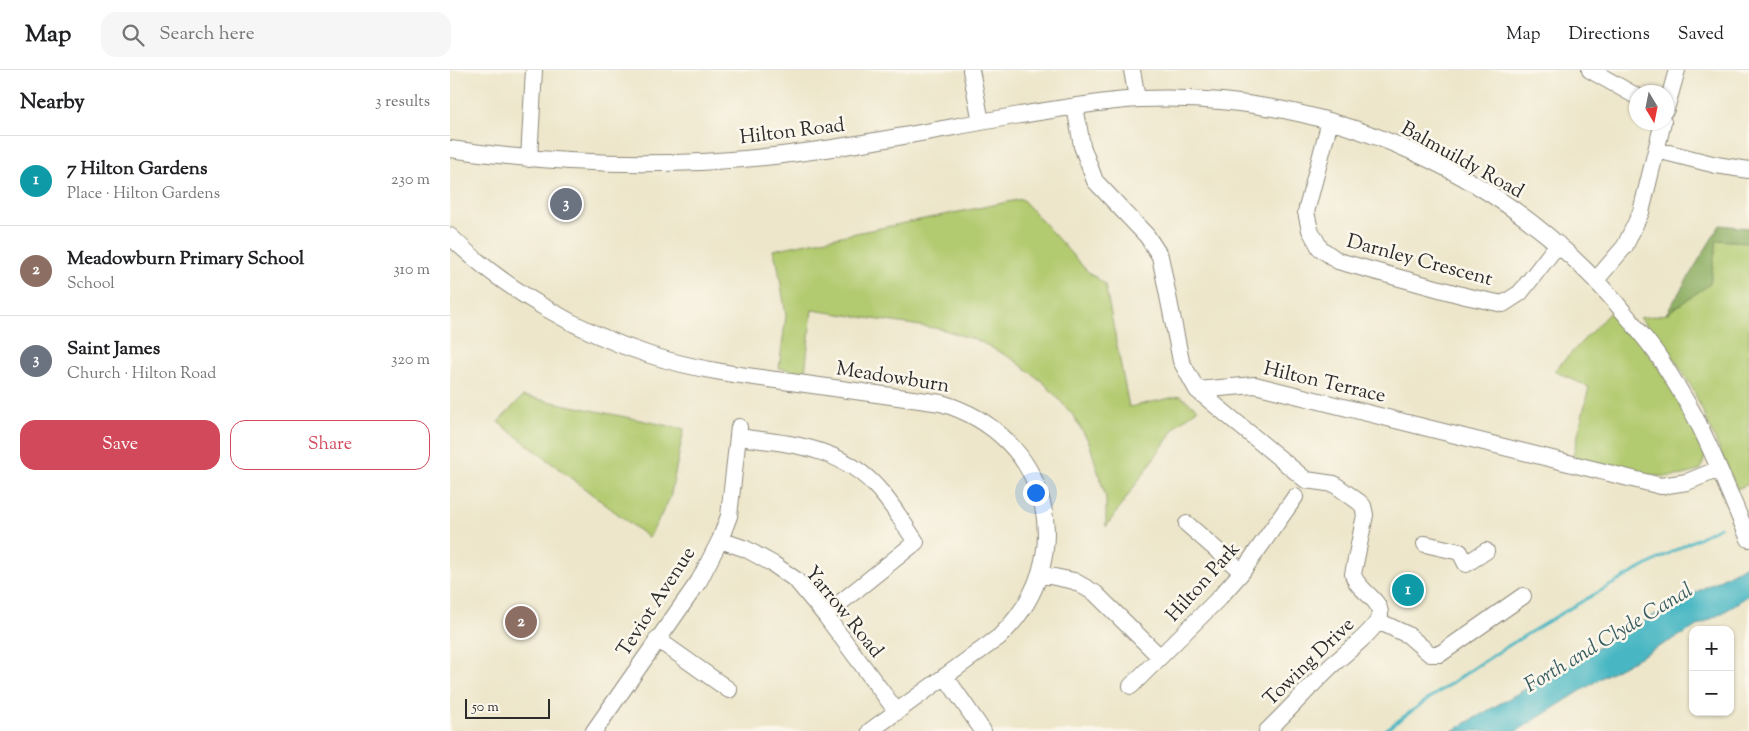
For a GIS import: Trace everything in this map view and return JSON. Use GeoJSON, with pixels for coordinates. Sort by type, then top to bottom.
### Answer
{"type":"FeatureCollection","features":[{"type":"Feature","properties":{"kind":"street"},"geometry":{"type":"LineString","coordinates":[[529,159],[534,70]]}},
{"type":"Feature","properties":{"kind":"street"},"geometry":{"type":"LineString","coordinates":[[971,70],[980,122]]}},
{"type":"Feature","properties":{"kind":"street"},"geometry":{"type":"LineString","coordinates":[[1132,70],[1137,99]]}},
{"type":"Feature","properties":{"kind":"street"},"geometry":{"type":"LineString","coordinates":[[1590,70],[1629,92]]}},
{"type":"Feature","properties":{"kind":"street"},"geometry":{"type":"LineString","coordinates":[[1673,85],[1677,70]]}},
{"type":"Feature","properties":{"kind":"street","name":"Hilton Road"},"geometry":{"type":"LineString","coordinates":[[450,149],[529,159],[612,163],[694,162],[750,158],[811,152],[1075,106],[1137,99]]}},
{"type":"Feature","properties":{"kind":"street","name":"Balmuildy Road"},"geometry":{"type":"LineString","coordinates":[[1137,99],[1235,102],[1284,109],[1330,121],[1369,133],[1406,148],[1478,186],[1519,214],[1558,244],[1596,280],[1657,354],[1694,416],[1749,540]]}},
{"type":"Feature","properties":{"kind":"street"},"geometry":{"type":"LineString","coordinates":[[1075,106],[1082,146],[1096,181],[1147,236],[1160,256],[1181,361],[1197,390],[1300,489],[1334,484],[1363,506],[1365,515],[1353,574],[1357,583],[1378,606],[1380,614],[1378,621],[1408,635],[1430,654],[1440,654],[1524,596]]}},
{"type":"Feature","properties":{"kind":"street","name":"Darnley Crescent"},"geometry":{"type":"LineString","coordinates":[[1330,121],[1306,212],[1310,230],[1320,248],[1338,261],[1465,296],[1502,304],[1520,292],[1558,244]]}},
{"type":"Feature","properties":{"kind":"street"},"geometry":{"type":"LineString","coordinates":[[1596,280],[1625,246],[1641,212],[1661,130]]}},
{"type":"Feature","properties":{"kind":"street"},"geometry":{"type":"LineString","coordinates":[[1657,150],[1716,165],[1749,170]]}},
{"type":"Feature","properties":{"kind":"street","name":"Meadowburn"},"geometry":{"type":"LineString","coordinates":[[450,236],[464,251],[520,292],[557,314],[609,340],[650,355],[696,368],[941,403],[968,412],[981,419],[1014,447],[1036,485],[1041,499],[1046,529],[1040,574],[1029,599],[1007,629],[994,640],[870,731]]}},
{"type":"Feature","properties":{"kind":"street","name":"Hilton Terrace"},"geometry":{"type":"LineString","coordinates":[[1197,390],[1255,385],[1662,486],[1687,482],[1719,469]]}},
{"type":"Feature","properties":{"kind":"street","name":"Teviot Avenue"},"geometry":{"type":"LineString","coordinates":[[594,731],[698,581],[720,540],[729,516],[739,432],[833,455],[859,471],[881,491],[916,542],[825,615]]}},
{"type":"Feature","properties":{"kind":"street","name":"Hilton Park"},"geometry":{"type":"LineString","coordinates":[[1131,686],[1220,597],[1242,572],[1300,489]]}},
{"type":"Feature","properties":{"kind":"street"},"geometry":{"type":"LineString","coordinates":[[1187,524],[1242,572]]}},
{"type":"Feature","properties":{"kind":"street","name":"Yarrow Road"},"geometry":{"type":"LineString","coordinates":[[720,540],[746,549],[796,580],[825,615],[897,712]]}},
{"type":"Feature","properties":{"kind":"street"},"geometry":{"type":"LineString","coordinates":[[1425,544],[1460,552],[1466,564],[1486,551]]}},
{"type":"Feature","properties":{"kind":"street"},"geometry":{"type":"LineString","coordinates":[[1040,574],[1074,581],[1095,593],[1160,657]]}},
{"type":"Feature","properties":{"kind":"street","name":"Towing Drive"},"geometry":{"type":"LineString","coordinates":[[1267,731],[1378,621]]}},
{"type":"Feature","properties":{"kind":"street"},"geometry":{"type":"LineString","coordinates":[[657,639],[729,690]]}},
{"type":"Feature","properties":{"kind":"street"},"geometry":{"type":"LineString","coordinates":[[945,676],[983,731]]}},
{"type":"Feature","properties":{"kind":"green space"},"geometry":{"type":"Polygon","coordinates":[[[1022,199],[1087,271],[1105,284],[1129,407],[1180,396],[1198,409],[1178,424],[1106,527],[1106,498],[1089,442],[1072,414],[1044,383],[1014,360],[979,341],[941,329],[812,310],[805,373],[779,368],[786,316],[778,266],[773,250],[1022,199]]]}},
{"type":"Feature","properties":{"kind":"green space"},"geometry":{"type":"Polygon","coordinates":[[[1720,225],[1749,228],[1749,242],[1717,240],[1710,284],[1666,314],[1720,225]]]}},
{"type":"Feature","properties":{"kind":"green space"},"geometry":{"type":"Polygon","coordinates":[[[1717,240],[1749,242],[1749,484],[1737,489],[1693,389],[1672,355],[1640,318],[1666,314],[1717,240]]]}},
{"type":"Feature","properties":{"kind":"green space"},"geometry":{"type":"Polygon","coordinates":[[[1614,308],[1666,377],[1706,453],[1701,469],[1687,474],[1654,476],[1573,456],[1589,387],[1554,371],[1614,308]]]}},
{"type":"Feature","properties":{"kind":"green space"},"geometry":{"type":"Polygon","coordinates":[[[523,396],[684,429],[670,498],[649,538],[498,422],[523,396]]]}},
{"type":"Feature","properties":{"kind":"water"},"geometry":{"type":"Polygon","coordinates":[[[1749,564],[1749,595],[1724,612],[1698,626],[1689,626],[1689,631],[1606,675],[1517,731],[1452,731],[1681,600],[1749,564]]]}},
{"type":"Feature","properties":{"kind":"waterway"},"geometry":{"type":"LineString","coordinates":[[1384,731],[1490,657],[1555,617],[1720,527]]}},
{"type":"Feature","properties":{"kind":"place","name":"Saint James"},"geometry":{"type":"Point","coordinates":[566,204]}},
{"type":"Feature","properties":{"kind":"place","name":"7 Hilton Gardens"},"geometry":{"type":"Point","coordinates":[1408,590]}},
{"type":"Feature","properties":{"kind":"place","name":"Meadowburn Primary School"},"geometry":{"type":"Point","coordinates":[521,622]}},
{"type":"Feature","properties":{"kind":"water label","name":"Forth and Clyde Canal"},"geometry":{"type":"Point","coordinates":[1608,637]}}]}
